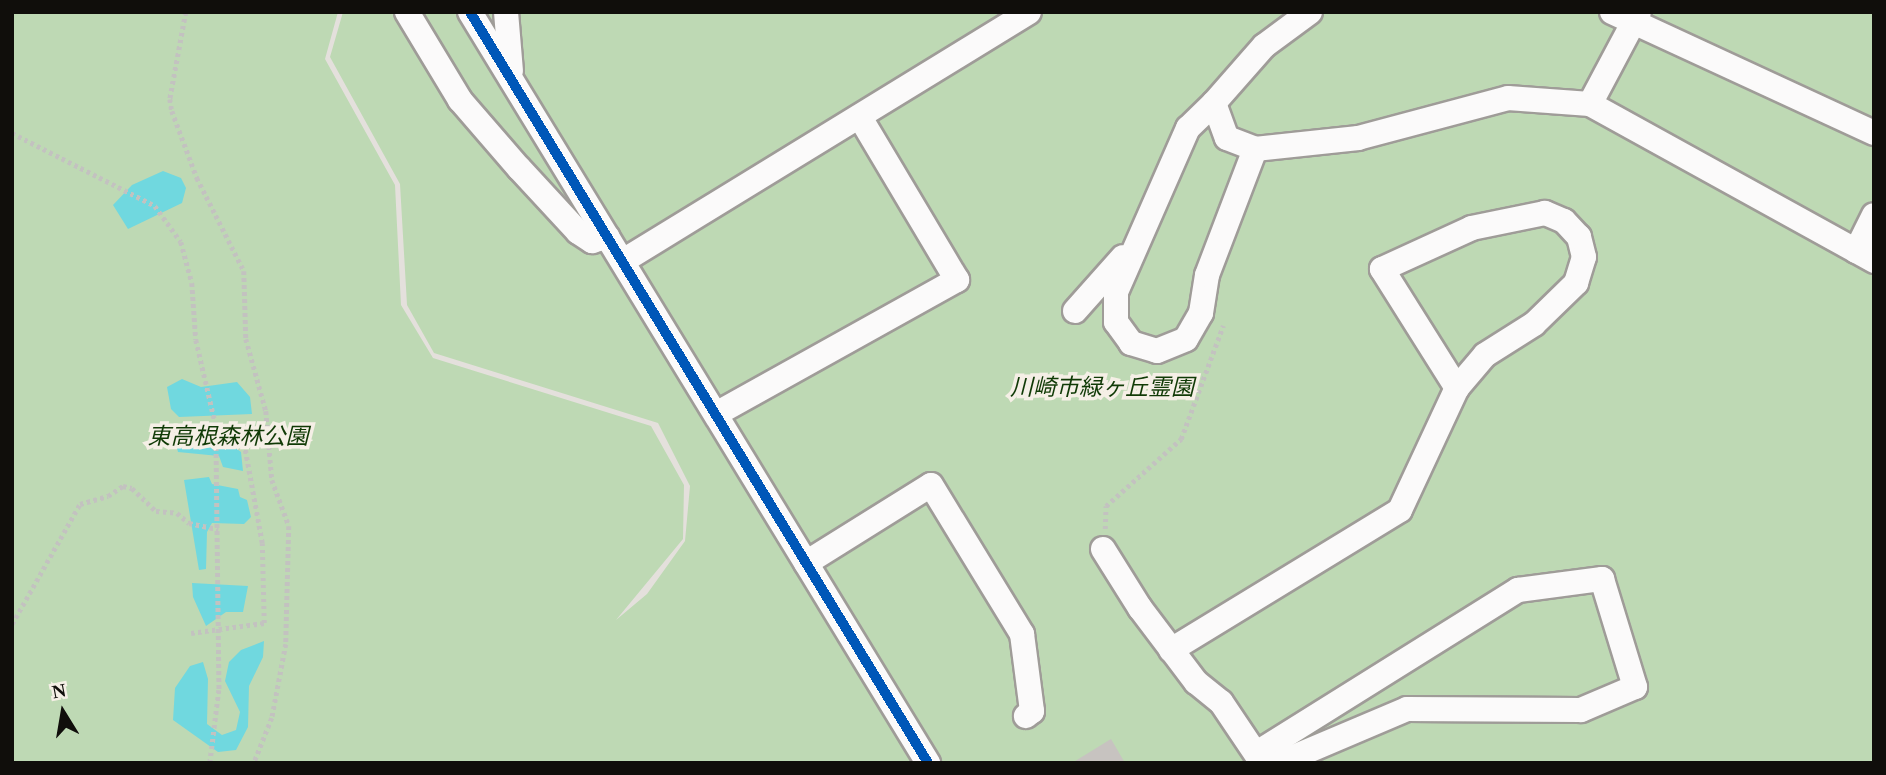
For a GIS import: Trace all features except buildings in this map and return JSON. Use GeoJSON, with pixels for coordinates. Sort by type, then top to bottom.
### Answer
{"type":"FeatureCollection","features":[{"type":"Feature","properties":{"kind":"street"},"geometry":{"type":"LineString","coordinates":[[407,12],[460,100],[519,168],[578,232],[592,241],[607,237]]}},
{"type":"Feature","properties":{"kind":"street"},"geometry":{"type":"LineString","coordinates":[[470,12],[512,75],[607,237],[928,763]]}},
{"type":"Feature","properties":{"kind":"street"},"geometry":{"type":"LineString","coordinates":[[506,12],[512,75]]}},
{"type":"Feature","properties":{"kind":"street"},"geometry":{"type":"LineString","coordinates":[[623,261],[861,119],[1029,12]]}},
{"type":"Feature","properties":{"kind":"street"},"geometry":{"type":"LineString","coordinates":[[1255,149],[1207,275],[1201,313],[1186,338],[1168,350],[1157,351],[1131,343],[1116,322],[1116,292],[1188,128],[1264,46],[1310,12]]}},
{"type":"Feature","properties":{"kind":"street"},"geometry":{"type":"LineString","coordinates":[[1612,12],[1636,18],[1874,133]]}},
{"type":"Feature","properties":{"kind":"street"},"geometry":{"type":"LineString","coordinates":[[1590,104],[1636,18]]}},
{"type":"Feature","properties":{"kind":"street"},"geometry":{"type":"LineString","coordinates":[[1188,128],[1227,138],[1255,149],[1358,138],[1508,98],[1590,104],[1865,256],[1874,215]]}},
{"type":"Feature","properties":{"kind":"street"},"geometry":{"type":"LineString","coordinates":[[1214,103],[1227,138]]}},
{"type":"Feature","properties":{"kind":"street"},"geometry":{"type":"LineString","coordinates":[[716,414],[957,280],[861,119]]}},
{"type":"Feature","properties":{"kind":"street"},"geometry":{"type":"LineString","coordinates":[[1171,650],[1400,510],[1457,388],[1485,355],[1534,324],[1576,283],[1584,257],[1579,237],[1564,221],[1545,213],[1472,228],[1382,269],[1457,388]]}},
{"type":"Feature","properties":{"kind":"street"},"geometry":{"type":"LineString","coordinates":[[1075,312],[1140,238]]}},
{"type":"Feature","properties":{"kind":"street"},"geometry":{"type":"LineString","coordinates":[[806,563],[931,485],[1022,634],[1032,712],[1026,716]]}},
{"type":"Feature","properties":{"kind":"street"},"geometry":{"type":"LineString","coordinates":[[1103,549],[1171,650],[1196,682],[1221,702],[1259,758],[1518,590],[1602,579],[1635,687],[1581,710],[1407,709],[1280,763]]}},
{"type":"Feature","properties":{"kind":"path"},"geometry":{"type":"LineString","coordinates":[[186,12],[170,99],[172,111],[197,178],[244,271],[246,340],[266,411],[272,480],[289,526],[286,644],[272,718],[254,763]]}},
{"type":"Feature","properties":{"kind":"path"},"geometry":{"type":"LineString","coordinates":[[12,133],[155,206],[181,242],[191,283],[196,340],[216,426],[213,435],[218,529],[219,723],[210,763]]}},
{"type":"Feature","properties":{"kind":"path"},"geometry":{"type":"LineString","coordinates":[[1103,549],[1107,506],[1181,439],[1224,321]]}},
{"type":"Feature","properties":{"kind":"path"},"geometry":{"type":"LineString","coordinates":[[216,426],[242,433],[256,430]]}},
{"type":"Feature","properties":{"kind":"path"},"geometry":{"type":"LineString","coordinates":[[194,632],[219,631],[264,623],[262,543],[242,433]]}},
{"type":"Feature","properties":{"kind":"path"},"geometry":{"type":"LineString","coordinates":[[12,624],[80,504],[108,496],[123,486],[132,488],[156,511],[177,513],[189,523],[218,529]]}},
{"type":"Feature","properties":{"kind":"green space","name":"川崎市緑ヶ丘霊園"},"geometry":{"type":"Polygon","coordinates":[[[12,12],[338,12],[325,59],[395,185],[401,305],[433,358],[651,426],[684,485],[683,539],[616,620],[647,594],[685,541],[690,486],[658,423],[434,353],[407,305],[400,184],[330,57],[343,12],[1874,12],[1874,763],[12,763],[12,12]]]}},
{"type":"Feature","properties":{"kind":"water"},"geometry":{"type":"Polygon","coordinates":[[[163,171],[181,178],[186,188],[182,203],[128,229],[113,205],[132,185],[163,171]]]}},
{"type":"Feature","properties":{"kind":"water"},"geometry":{"type":"Polygon","coordinates":[[[182,379],[201,387],[237,382],[250,397],[252,414],[179,417],[171,409],[167,387],[182,379]]]}},
{"type":"Feature","properties":{"kind":"water"},"geometry":{"type":"Polygon","coordinates":[[[183,438],[233,446],[241,452],[243,471],[223,467],[219,456],[178,452],[175,440],[183,438]]]}},
{"type":"Feature","properties":{"kind":"water"},"geometry":{"type":"Polygon","coordinates":[[[209,477],[212,484],[238,489],[240,497],[247,500],[251,517],[244,524],[212,523],[207,532],[206,569],[199,570],[184,480],[209,477]]]}},
{"type":"Feature","properties":{"kind":"water"},"geometry":{"type":"Polygon","coordinates":[[[192,583],[248,586],[243,612],[226,612],[206,626],[193,597],[192,583]]]}},
{"type":"Feature","properties":{"kind":"water"},"geometry":{"type":"Polygon","coordinates":[[[264,641],[263,657],[249,686],[248,727],[236,750],[218,752],[173,720],[175,688],[190,666],[203,662],[208,679],[207,724],[222,735],[236,730],[240,712],[225,681],[229,662],[241,650],[264,641]]]}},
{"type":"Feature","properties":{"kind":"cycle path"},"geometry":{"type":"LineString","coordinates":[[470,12],[928,763]]}},
{"type":"Feature","properties":{"kind":"park label","name":"東高根森林公園"},"geometry":{"type":"Point","coordinates":[228,437]}}]}
